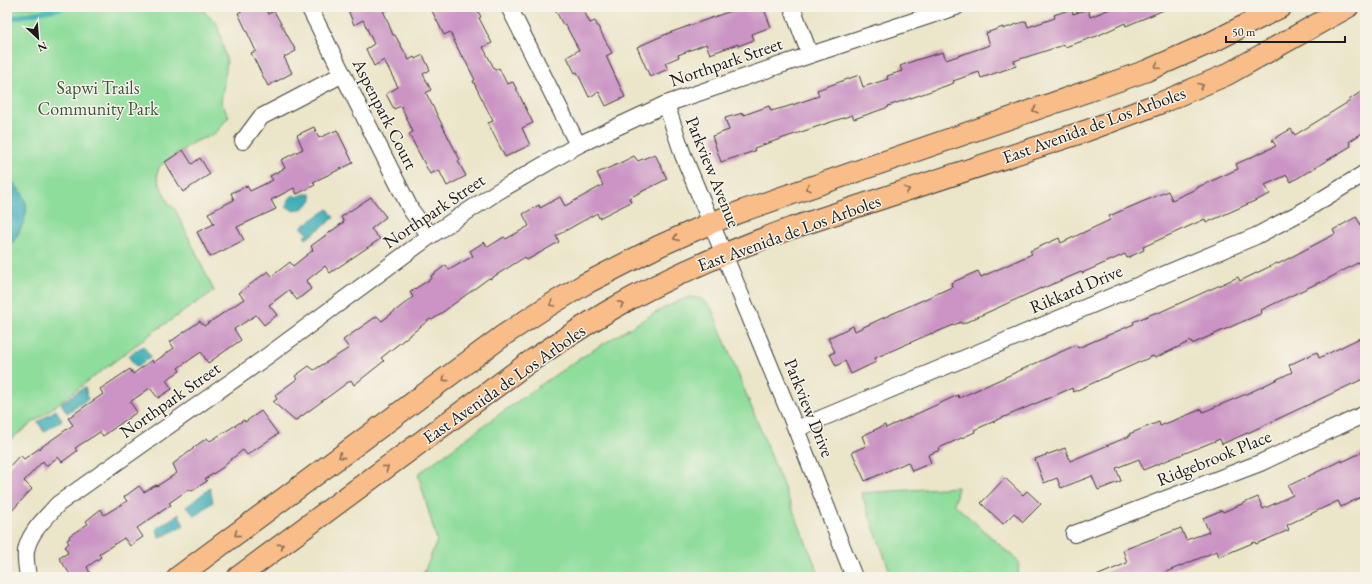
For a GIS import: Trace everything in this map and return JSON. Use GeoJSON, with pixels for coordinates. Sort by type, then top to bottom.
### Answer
{"type":"FeatureCollection","features":[{"type":"Feature","properties":{"kind":"main road","name":"East Avenida de Los Arboles"},"geometry":{"type":"LineString","coordinates":[[178,577],[504,335],[585,284],[659,246],[711,223],[1146,71],[1212,42],[1280,7]]}},
{"type":"Feature","properties":{"kind":"main road","name":"East Avenida de Los Arboles"},"geometry":{"type":"LineString","coordinates":[[238,577],[528,363],[568,336],[613,309],[688,270],[792,228],[1086,130],[1158,104],[1226,75],[1348,7]]}},
{"type":"Feature","properties":{"kind":"street","name":"Aspenpark Court"},"geometry":{"type":"LineString","coordinates":[[309,7],[411,210],[430,236]]}},
{"type":"Feature","properties":{"kind":"street"},"geometry":{"type":"LineString","coordinates":[[509,7],[578,145]]}},
{"type":"Feature","properties":{"kind":"street"},"geometry":{"type":"LineString","coordinates":[[792,7],[810,55]]}},
{"type":"Feature","properties":{"kind":"street","name":"Northpark Street"},"geometry":{"type":"LineString","coordinates":[[28,577],[26,553],[29,542],[36,528],[58,504],[266,357],[430,236],[498,192],[578,145],[666,104],[956,7]]}},
{"type":"Feature","properties":{"kind":"street"},"geometry":{"type":"LineString","coordinates":[[243,141],[261,118],[343,74]]}},
{"type":"Feature","properties":{"kind":"street","name":"Parkview Avenue"},"geometry":{"type":"LineString","coordinates":[[666,104],[683,154],[725,254]]}},
{"type":"Feature","properties":{"kind":"street","name":"Rikkard Drive"},"geometry":{"type":"LineString","coordinates":[[796,429],[1256,236],[1305,210],[1365,172]]}},
{"type":"Feature","properties":{"kind":"street","name":"Parkview Drive"},"geometry":{"type":"LineString","coordinates":[[725,254],[854,577]]}},
{"type":"Feature","properties":{"kind":"street","name":"Ridgebrook Place"},"geometry":{"type":"LineString","coordinates":[[1074,534],[1260,463],[1365,414]]}},
{"type":"Feature","properties":{"kind":"green space","name":"Sapwi Trails Community Park"},"geometry":{"type":"Polygon","coordinates":[[[7,7],[203,7],[206,14],[217,23],[227,62],[221,102],[229,116],[216,133],[192,143],[175,154],[159,167],[157,174],[158,181],[169,204],[175,209],[214,291],[156,330],[7,442],[7,7]]]}},
{"type":"Feature","properties":{"kind":"green space"},"geometry":{"type":"Polygon","coordinates":[[[690,297],[701,299],[711,307],[820,577],[422,577],[437,541],[418,474],[519,400],[596,348],[672,304],[690,297]]]}},
{"type":"Feature","properties":{"kind":"green space"},"geometry":{"type":"Polygon","coordinates":[[[958,487],[954,504],[1019,562],[1018,577],[892,577],[861,493],[958,487]]]}},
{"type":"Feature","properties":{"kind":"water"},"geometry":{"type":"Polygon","coordinates":[[[13,182],[24,197],[26,203],[26,214],[18,234],[7,247],[7,185],[13,182]]]}},
{"type":"Feature","properties":{"kind":"water"},"geometry":{"type":"Polygon","coordinates":[[[304,194],[311,194],[312,200],[303,208],[294,211],[286,206],[288,200],[293,195],[297,197],[304,194]]]}},
{"type":"Feature","properties":{"kind":"water"},"geometry":{"type":"Polygon","coordinates":[[[328,209],[334,218],[306,239],[304,236],[308,234],[301,227],[328,209]]]}},
{"type":"Feature","properties":{"kind":"water"},"geometry":{"type":"Polygon","coordinates":[[[143,346],[151,357],[136,367],[128,356],[143,346]]]}},
{"type":"Feature","properties":{"kind":"water"},"geometry":{"type":"Polygon","coordinates":[[[85,387],[88,399],[67,413],[61,403],[85,387]]]}},
{"type":"Feature","properties":{"kind":"water"},"geometry":{"type":"Polygon","coordinates":[[[56,410],[62,420],[44,432],[38,422],[56,410]]]}},
{"type":"Feature","properties":{"kind":"water"},"geometry":{"type":"Polygon","coordinates":[[[210,488],[213,502],[195,516],[186,507],[210,488]]]}},
{"type":"Feature","properties":{"kind":"water"},"geometry":{"type":"Polygon","coordinates":[[[179,514],[184,526],[159,538],[157,528],[179,514]]]}},
{"type":"Feature","properties":{"kind":"building"},"geometry":{"type":"Polygon","coordinates":[[[249,7],[265,7],[268,14],[274,11],[296,51],[284,57],[292,73],[268,86],[251,53],[256,51],[238,13],[249,7]]]}},
{"type":"Feature","properties":{"kind":"building"},"geometry":{"type":"Polygon","coordinates":[[[347,7],[389,7],[383,10],[393,35],[395,35],[409,60],[423,55],[430,70],[423,74],[431,90],[426,93],[460,160],[458,161],[466,176],[447,186],[439,170],[430,174],[409,134],[413,132],[401,106],[394,109],[386,94],[398,87],[384,60],[374,66],[366,49],[374,44],[363,20],[354,25],[347,7]]]}},
{"type":"Feature","properties":{"kind":"building"},"geometry":{"type":"Polygon","coordinates":[[[430,7],[476,7],[481,17],[479,18],[492,43],[483,47],[495,70],[499,68],[507,84],[513,82],[533,123],[522,128],[530,145],[505,157],[488,123],[493,121],[473,81],[475,80],[463,56],[462,57],[450,32],[444,35],[430,7]]]}},
{"type":"Feature","properties":{"kind":"building"},"geometry":{"type":"Polygon","coordinates":[[[554,7],[582,7],[590,23],[595,21],[612,53],[606,56],[625,97],[606,106],[599,92],[589,97],[577,72],[575,73],[567,57],[579,50],[565,24],[563,25],[554,7]]]}},
{"type":"Feature","properties":{"kind":"building"},"geometry":{"type":"Polygon","coordinates":[[[742,7],[763,7],[771,27],[752,34],[754,40],[738,46],[738,44],[710,54],[706,44],[678,55],[679,57],[665,63],[668,69],[650,77],[637,47],[669,33],[742,7]]]}},
{"type":"Feature","properties":{"kind":"building"},"geometry":{"type":"Polygon","coordinates":[[[1115,7],[1171,7],[1126,26],[1125,23],[1097,36],[1065,47],[1064,45],[1014,61],[1016,66],[981,78],[979,72],[953,81],[954,83],[888,106],[889,107],[854,119],[852,115],[754,148],[755,151],[721,162],[712,136],[729,130],[725,118],[743,113],[744,115],[769,106],[771,111],[786,107],[819,96],[817,90],[859,75],[863,87],[888,79],[887,76],[902,71],[900,66],[916,60],[943,52],[946,60],[990,45],[986,33],[1003,27],[1003,29],[1026,21],[1028,27],[1055,18],[1054,15],[1071,9],[1073,14],[1088,9],[1090,17],[1115,7]]]}},
{"type":"Feature","properties":{"kind":"building"},"geometry":{"type":"Polygon","coordinates":[[[1365,89],[1365,131],[1349,142],[1351,146],[1291,182],[1287,175],[1265,185],[1270,194],[1206,223],[1205,219],[1143,247],[1144,250],[1127,258],[1125,254],[1082,273],[1081,272],[1041,288],[962,324],[961,322],[932,333],[875,358],[876,362],[851,374],[845,361],[836,366],[830,354],[835,352],[828,338],[853,326],[855,331],[952,287],[951,283],[978,271],[981,277],[1032,254],[1030,251],[1059,238],[1061,243],[1110,220],[1109,216],[1168,191],[1172,200],[1198,188],[1238,169],[1236,164],[1276,146],[1272,140],[1291,129],[1295,135],[1350,101],[1349,100],[1365,89]]]}},
{"type":"Feature","properties":{"kind":"building"},"geometry":{"type":"Polygon","coordinates":[[[314,127],[319,138],[337,130],[353,163],[313,182],[315,185],[297,194],[294,188],[271,200],[276,209],[237,227],[244,240],[210,257],[197,232],[214,224],[208,213],[234,200],[231,193],[247,186],[250,191],[273,180],[270,176],[285,168],[281,160],[303,149],[297,135],[314,127]]]}},
{"type":"Feature","properties":{"kind":"building"},"geometry":{"type":"Polygon","coordinates":[[[183,150],[192,164],[200,158],[210,174],[183,192],[165,162],[183,150]]]}},
{"type":"Feature","properties":{"kind":"building"},"geometry":{"type":"Polygon","coordinates":[[[655,154],[667,179],[629,198],[631,202],[599,218],[597,213],[556,236],[559,242],[527,260],[525,257],[490,279],[489,278],[432,320],[430,319],[381,358],[384,361],[354,385],[351,380],[295,421],[273,402],[277,399],[275,395],[297,379],[295,376],[309,366],[314,370],[349,348],[343,340],[377,316],[382,321],[413,297],[410,292],[432,278],[431,276],[446,265],[449,270],[473,256],[470,251],[484,242],[488,247],[504,237],[506,239],[529,226],[523,214],[539,205],[540,208],[560,197],[565,206],[603,185],[597,173],[634,156],[638,161],[655,154]]]}},
{"type":"Feature","properties":{"kind":"building"},"geometry":{"type":"Polygon","coordinates":[[[371,197],[386,217],[371,229],[380,239],[330,273],[325,266],[306,281],[311,289],[297,300],[289,290],[269,305],[277,315],[264,325],[256,315],[234,329],[241,340],[208,363],[201,352],[178,368],[180,371],[166,380],[172,389],[158,398],[150,388],[130,402],[137,412],[103,436],[100,432],[75,448],[77,451],[62,462],[58,457],[46,466],[43,461],[24,481],[32,489],[7,516],[7,469],[20,455],[24,459],[73,425],[68,418],[103,394],[100,389],[130,369],[133,374],[152,360],[153,363],[174,348],[170,342],[200,321],[204,326],[244,299],[239,293],[268,271],[272,276],[290,262],[293,266],[313,250],[311,246],[344,222],[341,217],[371,197]]]}},
{"type":"Feature","properties":{"kind":"building"},"geometry":{"type":"Polygon","coordinates":[[[1356,217],[1365,231],[1365,259],[1320,283],[1261,310],[1262,313],[1192,344],[1191,341],[1155,358],[1153,356],[1073,392],[1072,388],[974,430],[975,432],[939,448],[940,450],[928,455],[931,463],[912,471],[908,462],[865,481],[852,452],[866,446],[862,436],[885,425],[886,428],[958,395],[959,398],[1076,345],[1078,348],[1134,324],[1133,322],[1157,312],[1158,313],[1238,277],[1240,281],[1277,263],[1278,264],[1335,234],[1333,230],[1356,217]]]}},
{"type":"Feature","properties":{"kind":"building"},"geometry":{"type":"Polygon","coordinates":[[[1360,338],[1365,349],[1365,378],[1252,431],[1222,444],[1220,439],[1143,470],[1139,459],[1116,468],[1121,481],[1098,490],[1092,476],[1061,488],[1057,478],[1044,483],[1035,459],[1065,448],[1070,461],[1159,422],[1160,426],[1202,409],[1203,412],[1251,392],[1292,372],[1289,365],[1317,352],[1319,358],[1360,338]]]}},
{"type":"Feature","properties":{"kind":"building"},"geometry":{"type":"Polygon","coordinates":[[[261,411],[278,434],[247,455],[243,450],[225,464],[225,466],[205,479],[207,481],[192,491],[189,489],[169,503],[171,505],[137,528],[143,537],[130,546],[124,538],[99,554],[101,557],[87,567],[90,573],[83,577],[72,577],[59,558],[68,553],[65,547],[69,543],[67,540],[70,538],[69,536],[88,524],[86,521],[101,509],[104,515],[127,501],[124,497],[139,486],[144,492],[156,485],[157,486],[177,473],[173,464],[193,448],[207,438],[210,441],[244,420],[245,422],[261,411]]]}},
{"type":"Feature","properties":{"kind":"building"},"geometry":{"type":"Polygon","coordinates":[[[1365,451],[1365,495],[1341,507],[1338,501],[1287,525],[1289,530],[1219,557],[1217,551],[1161,574],[1163,577],[1094,577],[1127,563],[1123,550],[1181,528],[1186,540],[1209,532],[1203,518],[1222,510],[1223,512],[1258,497],[1263,509],[1293,495],[1288,486],[1342,460],[1342,462],[1365,451]]]}},
{"type":"Feature","properties":{"kind":"building"},"geometry":{"type":"Polygon","coordinates":[[[1005,478],[1023,495],[1027,491],[1041,504],[1023,522],[1014,513],[1003,524],[981,503],[1005,478]]]}},
{"type":"Feature","properties":{"kind":"waterway"},"geometry":{"type":"LineString","coordinates":[[7,19],[65,7]]}}]}
